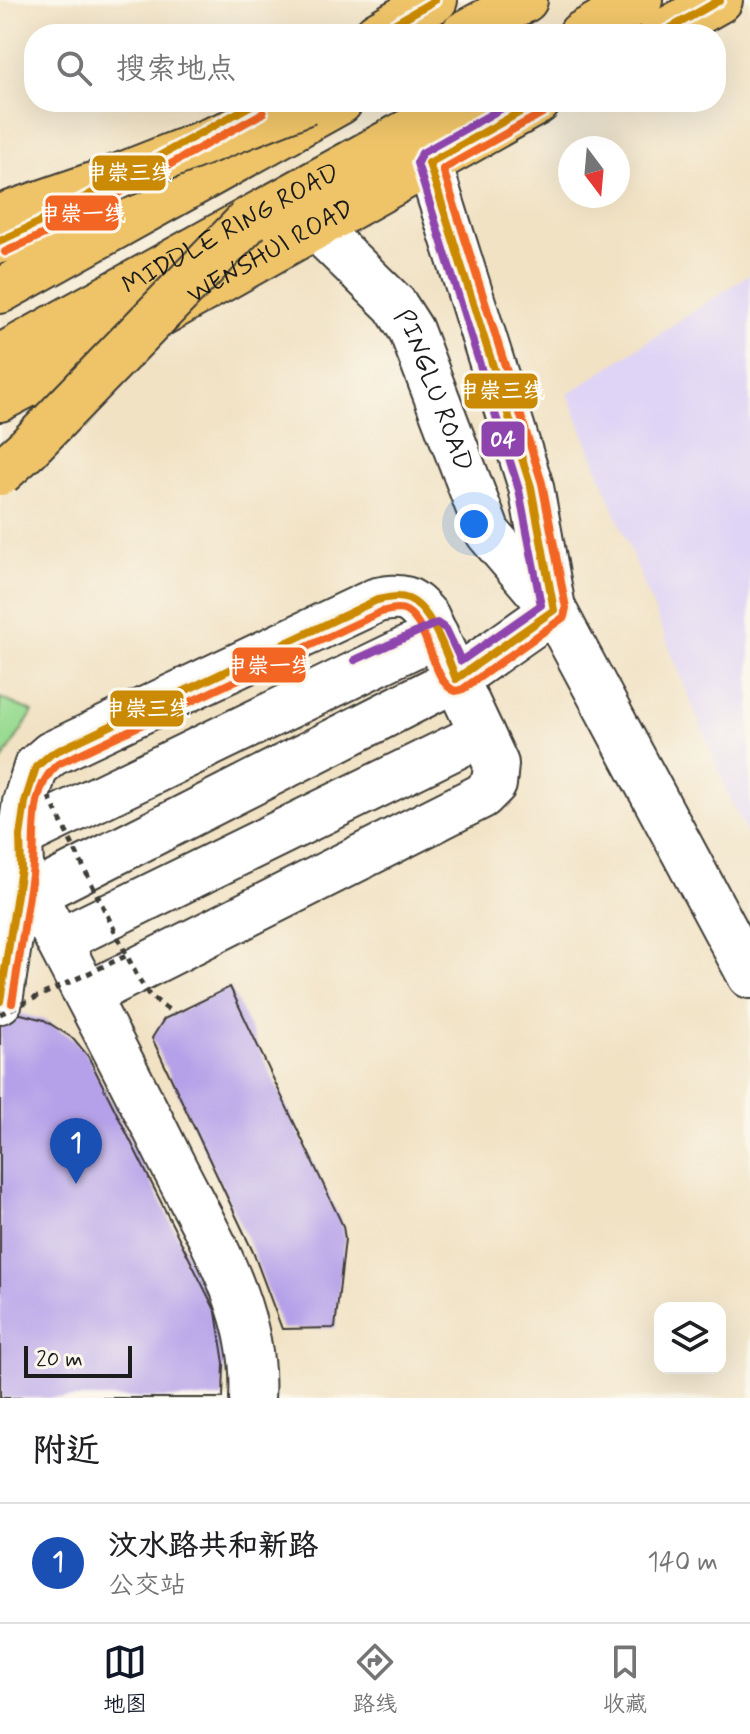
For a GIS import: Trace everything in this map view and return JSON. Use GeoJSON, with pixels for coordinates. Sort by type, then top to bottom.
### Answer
{"type":"FeatureCollection","features":[{"type":"Feature","properties":{"kind":"main road"},"geometry":{"type":"LineString","coordinates":[[481,24],[525,0]]}},
{"type":"Feature","properties":{"kind":"main road"},"geometry":{"type":"LineString","coordinates":[[598,24],[640,0]]}},
{"type":"Feature","properties":{"kind":"main road"},"geometry":{"type":"LineString","coordinates":[[678,24],[720,0]]}},
{"type":"Feature","properties":{"kind":"main road"},"geometry":{"type":"LineString","coordinates":[[394,24],[432,1]]}},
{"type":"Feature","properties":{"kind":"main road"},"geometry":{"type":"LineString","coordinates":[[0,241],[239,112]]}},
{"type":"Feature","properties":{"kind":"main road"},"geometry":{"type":"LineString","coordinates":[[0,217],[119,176],[282,112]]}},
{"type":"Feature","properties":{"kind":"main road"},"geometry":{"type":"LineString","coordinates":[[0,291],[322,112]]}},
{"type":"Feature","properties":{"kind":"main road","name":"MIDDLE RING ROAD"},"geometry":{"type":"LineString","coordinates":[[0,357],[444,112]]}},
{"type":"Feature","properties":{"kind":"main road","name":"WENSHUI ROAD"},"geometry":{"type":"LineString","coordinates":[[0,399],[121,336],[520,112]]}},
{"type":"Feature","properties":{"kind":"main road"},"geometry":{"type":"LineString","coordinates":[[0,473],[39,437],[248,221]]}},
{"type":"Feature","properties":{"kind":"street","name":"PINGLU ROAD"},"geometry":{"type":"LineString","coordinates":[[429,163],[531,487],[554,610]]}},
{"type":"Feature","properties":{"kind":"street","name":"PINGLU ROAD"},"geometry":{"type":"LineString","coordinates":[[315,227],[395,305],[411,330],[488,533],[554,610],[750,976]]}},
{"type":"Feature","properties":{"kind":"street"},"geometry":{"type":"LineString","coordinates":[[0,1001],[25,866],[25,802],[36,767],[51,754],[377,600],[396,596],[413,601],[427,617],[496,764],[494,784],[482,796],[87,995]]}},
{"type":"Feature","properties":{"kind":"street"},"geometry":{"type":"LineString","coordinates":[[25,866],[456,679],[554,610]]}},
{"type":"Feature","properties":{"kind":"street"},"geometry":{"type":"LineString","coordinates":[[25,866],[436,635]]}},
{"type":"Feature","properties":{"kind":"street"},"geometry":{"type":"LineString","coordinates":[[59,941],[482,734]]}},
{"type":"Feature","properties":{"kind":"street"},"geometry":{"type":"LineString","coordinates":[[25,866],[59,941],[236,1293],[249,1346],[252,1398]]}},
{"type":"Feature","properties":{"kind":"path"},"geometry":{"type":"LineString","coordinates":[[49,797],[126,956],[149,995],[174,1014]]}},
{"type":"Feature","properties":{"kind":"path"},"geometry":{"type":"LineString","coordinates":[[0,1014],[126,956]]}},
{"type":"Feature","properties":{"kind":"shaded area"},"geometry":{"type":"Polygon","coordinates":[[[750,274],[750,840],[730,799],[568,394],[750,274]]]}},
{"type":"Feature","properties":{"kind":"green space"},"geometry":{"type":"Polygon","coordinates":[[[0,698],[33,712],[0,764],[0,698]]]}},
{"type":"Feature","properties":{"kind":"building"},"geometry":{"type":"Polygon","coordinates":[[[230,987],[343,1226],[345,1239],[335,1328],[282,1329],[253,1252],[152,1038],[164,1019],[230,987]]]}},
{"type":"Feature","properties":{"kind":"building"},"geometry":{"type":"Polygon","coordinates":[[[21,1014],[44,1020],[74,1039],[88,1056],[216,1312],[224,1363],[223,1398],[0,1398],[0,1017],[21,1014]]]}},
{"type":"Feature","properties":{"kind":"transit line","name":"申崇三线"},"geometry":{"type":"LineString","coordinates":[[394,24],[435,0]]}},
{"type":"Feature","properties":{"kind":"transit line","name":"申崇三线"},"geometry":{"type":"LineString","coordinates":[[678,24],[720,0]]}},
{"type":"Feature","properties":{"kind":"transit line","name":"申崇三线"},"geometry":{"type":"LineString","coordinates":[[0,241],[239,112]]}},
{"type":"Feature","properties":{"kind":"transit line","name":"04"},"geometry":{"type":"LineString","coordinates":[[355,660],[437,623],[446,629],[461,661],[541,605],[519,490],[417,163],[422,153],[495,112]]}},
{"type":"Feature","properties":{"kind":"transit line","name":"申崇三线"},"geometry":{"type":"LineString","coordinates":[[0,1001],[21,869],[20,836],[25,802],[36,767],[51,754],[377,600],[400,597],[417,604],[438,634],[456,679],[554,610],[531,487],[429,163],[520,112]]}},
{"type":"Feature","properties":{"kind":"transit line","name":"申崇一线"},"geometry":{"type":"LineString","coordinates":[[12,1003],[32,875],[37,802],[48,775],[58,764],[381,612],[400,609],[414,618],[442,678],[456,691],[564,617],[566,608],[542,483],[443,169],[544,112]]}},
{"type":"Feature","properties":{"kind":"transit line","name":"申崇一线"},"geometry":{"type":"LineString","coordinates":[[5,252],[46,233],[263,113]]}},
{"type":"Feature","properties":{"kind":"place","name":"汶水路共和新路"},"geometry":{"type":"Point","coordinates":[76,1184]}}]}
